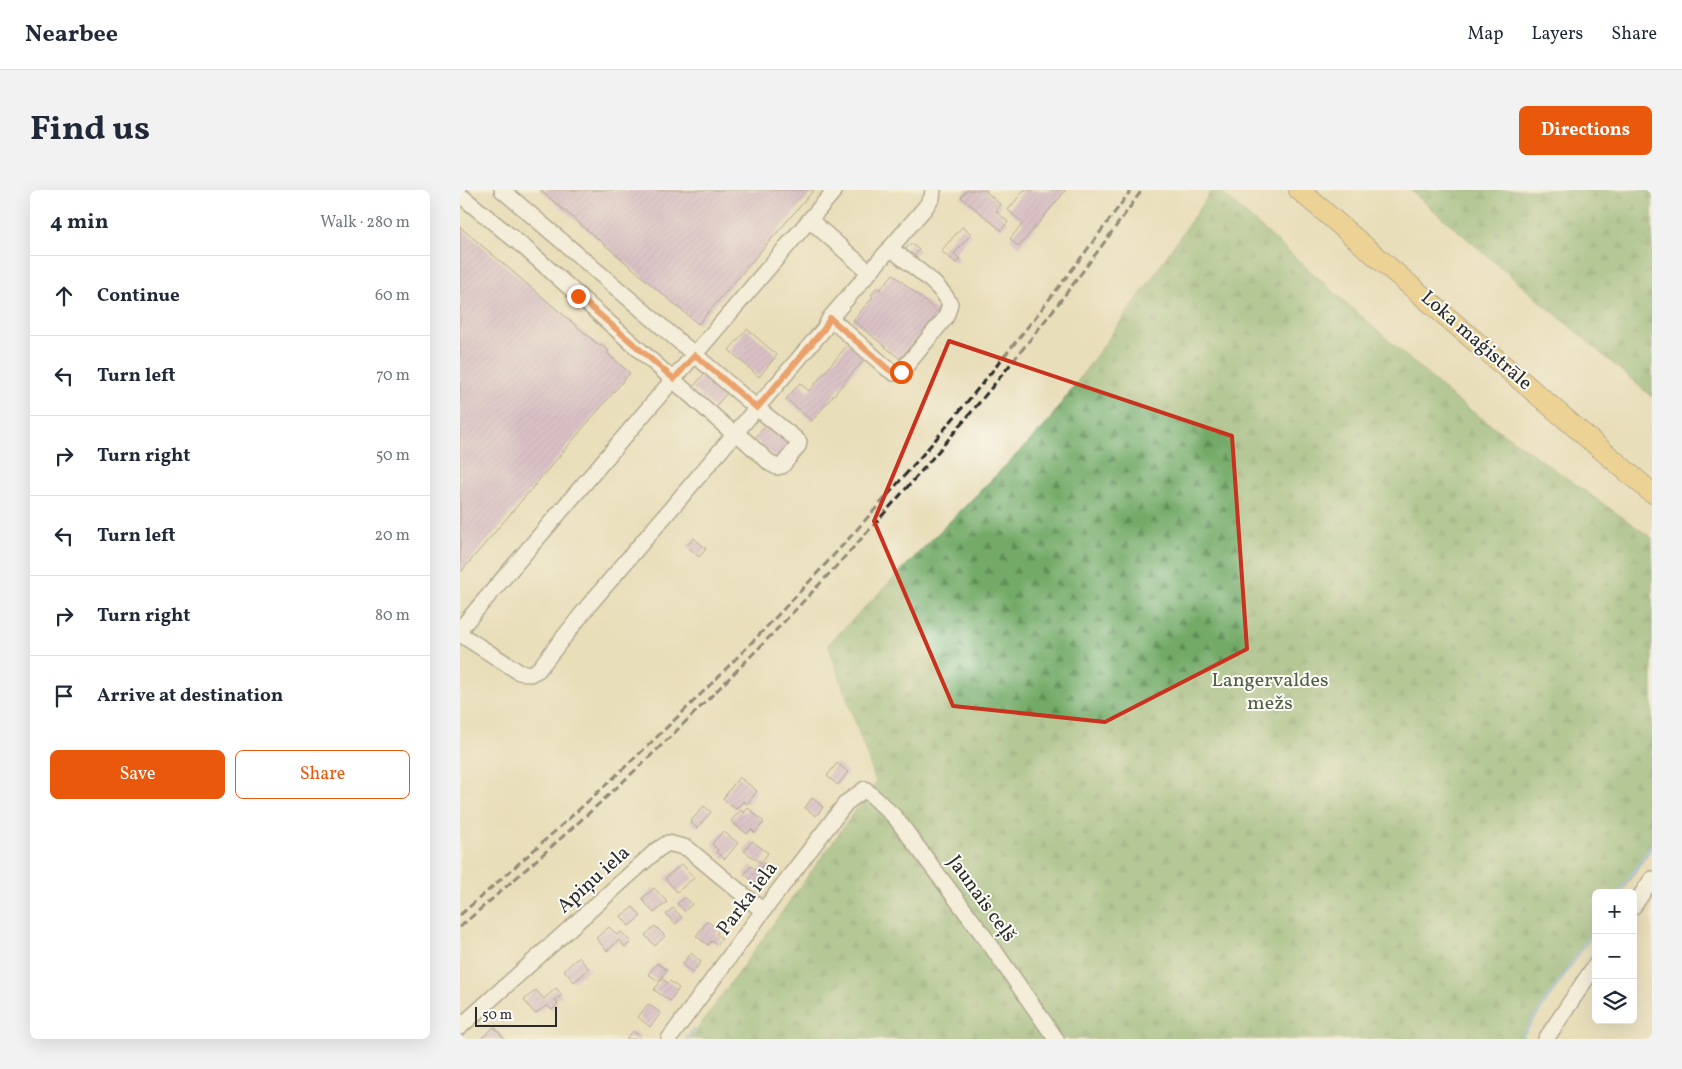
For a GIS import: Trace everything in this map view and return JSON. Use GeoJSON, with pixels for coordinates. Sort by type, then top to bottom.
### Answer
{"type":"FeatureCollection","features":[{"type":"Feature","properties":{"kind":"main road","name":"Loka maģistrāle"},"geometry":{"type":"LineString","coordinates":[[1299,190],[1652,492]]}},
{"type":"Feature","properties":{"kind":"street"},"geometry":{"type":"LineString","coordinates":[[460,195],[525,248],[734,434],[739,435],[777,467],[782,466],[799,442],[502,190]]}},
{"type":"Feature","properties":{"kind":"street"},"geometry":{"type":"LineString","coordinates":[[460,629],[835,190]]}},
{"type":"Feature","properties":{"kind":"street"},"geometry":{"type":"LineString","coordinates":[[460,634],[519,672],[530,674],[538,670],[589,604],[824,329],[830,318],[932,198],[933,190]]}},
{"type":"Feature","properties":{"kind":"street"},"geometry":{"type":"LineString","coordinates":[[810,220],[869,272]]}},
{"type":"Feature","properties":{"kind":"street"},"geometry":{"type":"LineString","coordinates":[[830,318],[888,369],[894,373],[901,372],[946,317],[950,304],[946,296],[937,287],[890,248]]}},
{"type":"Feature","properties":{"kind":"street","name":"Parka iela"},"geometry":{"type":"LineString","coordinates":[[669,1039],[763,911],[846,803],[865,789]]}},
{"type":"Feature","properties":{"kind":"street","name":"Jaunais ceļš"},"geometry":{"type":"LineString","coordinates":[[865,789],[895,816],[989,943],[1056,1039]]}},
{"type":"Feature","properties":{"kind":"street","name":"Apiņu iela"},"geometry":{"type":"LineString","coordinates":[[460,1027],[657,850],[668,843],[687,848],[763,911]]}},
{"type":"Feature","properties":{"kind":"street"},"geometry":{"type":"LineString","coordinates":[[1637,901],[1652,879]]}},
{"type":"Feature","properties":{"kind":"street"},"geometry":{"type":"LineString","coordinates":[[1546,1039],[1592,970]]}},
{"type":"Feature","properties":{"kind":"highlighted area"},"geometry":{"type":"Polygon","coordinates":[[[949,341],[1232,436],[1247,649],[1105,722],[953,706],[874,521],[949,341]]]}},
{"type":"Feature","properties":{"kind":"green space","name":"Langervaldes mežs"},"geometry":{"type":"Polygon","coordinates":[[[1212,190],[1219,190],[1456,400],[1652,538],[1652,848],[1624,889],[1592,889],[1592,936],[1521,1039],[690,1039],[876,782],[828,644],[1045,426],[1142,292],[1212,190]]]}},
{"type":"Feature","properties":{"kind":"green space"},"geometry":{"type":"Polygon","coordinates":[[[1410,190],[1652,190],[1652,397],[1410,190]]]}},
{"type":"Feature","properties":{"kind":"building"},"geometry":{"type":"Polygon","coordinates":[[[540,190],[814,190],[698,324],[540,190]]]}},
{"type":"Feature","properties":{"kind":"building"},"geometry":{"type":"Polygon","coordinates":[[[967,190],[987,190],[986,192],[1001,205],[996,211],[1008,222],[1001,230],[961,197],[967,190]]]}},
{"type":"Feature","properties":{"kind":"building"},"geometry":{"type":"Polygon","coordinates":[[[1024,190],[1066,190],[1019,247],[1010,239],[1023,223],[1008,210],[1024,190]]]}},
{"type":"Feature","properties":{"kind":"building"},"geometry":{"type":"Polygon","coordinates":[[[460,227],[600,346],[601,344],[609,351],[607,353],[630,373],[460,573],[460,227]]]}},
{"type":"Feature","properties":{"kind":"building"},"geometry":{"type":"Polygon","coordinates":[[[962,227],[971,234],[954,254],[960,259],[956,263],[941,251],[962,227]]]}},
{"type":"Feature","properties":{"kind":"building"},"geometry":{"type":"Polygon","coordinates":[[[911,243],[919,250],[912,258],[904,251],[911,243]]]}},
{"type":"Feature","properties":{"kind":"building"},"geometry":{"type":"Polygon","coordinates":[[[893,274],[939,313],[900,359],[853,320],[873,297],[871,295],[877,287],[880,290],[893,274]]]}},
{"type":"Feature","properties":{"kind":"building"},"geometry":{"type":"Polygon","coordinates":[[[747,329],[777,355],[759,377],[729,350],[747,329]]]}},
{"type":"Feature","properties":{"kind":"building"},"geometry":{"type":"Polygon","coordinates":[[[849,343],[866,357],[812,421],[786,399],[800,383],[809,391],[849,343]]]}},
{"type":"Feature","properties":{"kind":"building"},"geometry":{"type":"Polygon","coordinates":[[[706,372],[729,391],[714,408],[692,388],[706,372]]]}},
{"type":"Feature","properties":{"kind":"building"},"geometry":{"type":"Polygon","coordinates":[[[768,423],[791,443],[777,459],[754,439],[768,423]]]}},
{"type":"Feature","properties":{"kind":"building"},"geometry":{"type":"Polygon","coordinates":[[[694,538],[706,549],[699,557],[687,546],[694,538]]]}},
{"type":"Feature","properties":{"kind":"building"},"geometry":{"type":"Polygon","coordinates":[[[837,763],[848,772],[838,785],[827,776],[837,763]]]}},
{"type":"Feature","properties":{"kind":"building"},"geometry":{"type":"Polygon","coordinates":[[[739,777],[757,791],[747,804],[743,801],[736,809],[723,799],[739,777]]]}},
{"type":"Feature","properties":{"kind":"building"},"geometry":{"type":"Polygon","coordinates":[[[812,798],[823,807],[816,816],[805,808],[812,798]]]}},
{"type":"Feature","properties":{"kind":"building"},"geometry":{"type":"Polygon","coordinates":[[[704,806],[711,812],[697,828],[690,822],[704,806]]]}},
{"type":"Feature","properties":{"kind":"building"},"geometry":{"type":"Polygon","coordinates":[[[748,808],[764,822],[755,833],[751,829],[747,834],[731,821],[741,810],[744,813],[748,808]]]}},
{"type":"Feature","properties":{"kind":"building"},"geometry":{"type":"Polygon","coordinates":[[[723,831],[738,843],[725,859],[716,852],[718,850],[712,844],[723,831]]]}},
{"type":"Feature","properties":{"kind":"building"},"geometry":{"type":"Polygon","coordinates":[[[752,841],[768,853],[761,863],[744,851],[752,841]]]}},
{"type":"Feature","properties":{"kind":"building"},"geometry":{"type":"Polygon","coordinates":[[[764,863],[775,871],[762,888],[744,874],[751,866],[758,872],[764,863]]]}},
{"type":"Feature","properties":{"kind":"building"},"geometry":{"type":"Polygon","coordinates":[[[682,864],[694,878],[677,892],[665,878],[682,864]]]}},
{"type":"Feature","properties":{"kind":"building"},"geometry":{"type":"Polygon","coordinates":[[[654,888],[667,902],[654,913],[642,899],[654,888]]]}},
{"type":"Feature","properties":{"kind":"building"},"geometry":{"type":"Polygon","coordinates":[[[685,897],[692,904],[685,911],[677,904],[685,897]]]}},
{"type":"Feature","properties":{"kind":"building"},"geometry":{"type":"Polygon","coordinates":[[[633,907],[641,916],[629,926],[621,916],[633,907]]]}},
{"type":"Feature","properties":{"kind":"building"},"geometry":{"type":"Polygon","coordinates":[[[673,908],[682,917],[675,924],[666,914],[673,908]]]}},
{"type":"Feature","properties":{"kind":"building"},"geometry":{"type":"Polygon","coordinates":[[[707,921],[719,930],[716,934],[722,938],[717,945],[712,941],[708,945],[696,936],[707,921]]]}},
{"type":"Feature","properties":{"kind":"building"},"geometry":{"type":"Polygon","coordinates":[[[655,926],[665,936],[655,946],[645,935],[655,926]]]}},
{"type":"Feature","properties":{"kind":"building"},"geometry":{"type":"Polygon","coordinates":[[[609,927],[617,935],[621,932],[631,942],[625,947],[619,940],[607,951],[596,938],[609,927]]]}},
{"type":"Feature","properties":{"kind":"building"},"geometry":{"type":"Polygon","coordinates":[[[691,953],[701,962],[692,973],[682,964],[691,953]]]}},
{"type":"Feature","properties":{"kind":"building"},"geometry":{"type":"Polygon","coordinates":[[[579,957],[589,969],[574,982],[564,970],[579,957]]]}},
{"type":"Feature","properties":{"kind":"building"},"geometry":{"type":"Polygon","coordinates":[[[657,963],[667,970],[659,981],[648,974],[657,963]]]}},
{"type":"Feature","properties":{"kind":"building"},"geometry":{"type":"Polygon","coordinates":[[[662,979],[668,983],[670,981],[679,988],[670,1001],[654,990],[662,979]]]}},
{"type":"Feature","properties":{"kind":"building"},"geometry":{"type":"Polygon","coordinates":[[[556,988],[562,995],[555,1000],[558,1004],[552,1010],[547,1005],[535,1014],[524,1000],[536,990],[544,999],[556,988]]]}},
{"type":"Feature","properties":{"kind":"building"},"geometry":{"type":"Polygon","coordinates":[[[648,1004],[661,1013],[650,1027],[638,1017],[648,1004]]]}},
{"type":"Feature","properties":{"kind":"building"},"geometry":{"type":"Polygon","coordinates":[[[494,1027],[505,1039],[481,1039],[494,1027]]]}},
{"type":"Feature","properties":{"kind":"building"},"geometry":{"type":"Polygon","coordinates":[[[633,1031],[642,1039],[626,1039],[633,1031]]]}},
{"type":"Feature","properties":{"kind":"waterway"},"geometry":{"type":"LineString","coordinates":[[1622,889],[1652,845]]}},
{"type":"Feature","properties":{"kind":"waterway"},"geometry":{"type":"LineString","coordinates":[[1520,1039],[1592,934]]}},
{"type":"Feature","properties":{"kind":"waterway"},"geometry":{"type":"LineString","coordinates":[[687,1039],[693,1030]]}},
{"type":"Feature","properties":{"kind":"railway"},"geometry":{"type":"LineString","coordinates":[[460,915],[648,745],[709,686],[822,568],[982,384],[1083,256],[1131,190]]}},
{"type":"Feature","properties":{"kind":"railway"},"geometry":{"type":"LineString","coordinates":[[460,927],[644,762],[797,608],[858,542],[977,405],[1034,335],[1142,190]]}},
{"type":"Feature","properties":{"kind":"route"},"geometry":{"type":"LineString","coordinates":[[578,296],[674,379],[695,355],[757,408],[824,329],[830,318],[888,369],[894,373],[901,372]]}}]}
